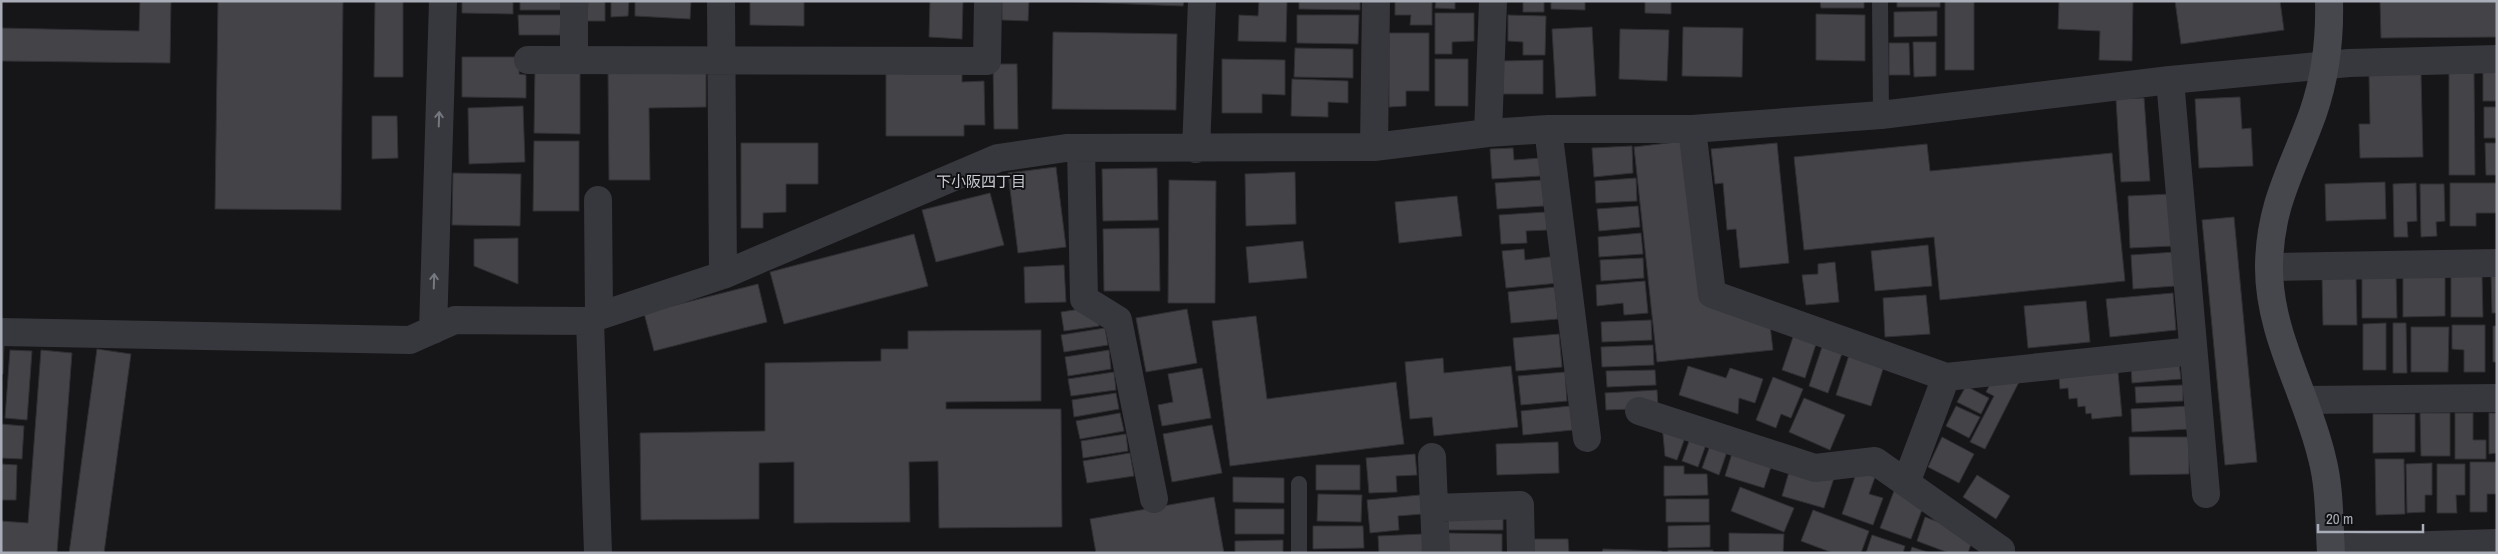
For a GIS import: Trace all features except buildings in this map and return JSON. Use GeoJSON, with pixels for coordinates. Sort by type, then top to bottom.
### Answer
{"type":"FeatureCollection","features":[{"type":"Feature","properties":{"kind":"street"},"geometry":{"type":"LineString","coordinates":[[433,330],[443,1]]}},
{"type":"Feature","properties":{"kind":"street"},"geometry":{"type":"LineString","coordinates":[[574,1],[574,60]]}},
{"type":"Feature","properties":{"kind":"street"},"geometry":{"type":"LineString","coordinates":[[721,1],[723,275]]}},
{"type":"Feature","properties":{"kind":"street"},"geometry":{"type":"LineString","coordinates":[[528,60],[987,61],[988,1]]}},
{"type":"Feature","properties":{"kind":"street"},"geometry":{"type":"LineString","coordinates":[[1196,149],[1202,1]]}},
{"type":"Feature","properties":{"kind":"street"},"geometry":{"type":"LineString","coordinates":[[1374,147],[1376,1]]}},
{"type":"Feature","properties":{"kind":"street"},"geometry":{"type":"LineString","coordinates":[[1488,133],[1493,1]]}},
{"type":"Feature","properties":{"kind":"street"},"geometry":{"type":"LineString","coordinates":[[2329,1],[2330,29],[2324,66],[2313,112],[2280,192],[2271,230],[2269,267],[2274,316],[2323,459],[2331,550],[2497,543]]}},
{"type":"Feature","properties":{"kind":"street"},"geometry":{"type":"LineString","coordinates":[[1,332],[410,340],[455,320],[595,318],[723,275],[998,158],[1066,148],[1374,147],[1488,133],[1548,129],[1692,129],[1880,115],[2170,80],[2349,63],[2497,59]]}},
{"type":"Feature","properties":{"kind":"street"},"geometry":{"type":"LineString","coordinates":[[2170,80],[2206,494]]}},
{"type":"Feature","properties":{"kind":"street"},"geometry":{"type":"LineString","coordinates":[[1548,129],[1587,438]]}},
{"type":"Feature","properties":{"kind":"street"},"geometry":{"type":"LineString","coordinates":[[1692,129],[1712,294],[1946,377],[2193,351]]}},
{"type":"Feature","properties":{"kind":"street"},"geometry":{"type":"LineString","coordinates":[[1081,148],[1084,299],[1118,320],[1154,499]]}},
{"type":"Feature","properties":{"kind":"street"},"geometry":{"type":"LineString","coordinates":[[598,200],[595,318],[598,553]]}},
{"type":"Feature","properties":{"kind":"street"},"geometry":{"type":"LineString","coordinates":[[2269,267],[2497,263]]}},
{"type":"Feature","properties":{"kind":"street"},"geometry":{"type":"LineString","coordinates":[[1906,483],[1946,377]]}},
{"type":"Feature","properties":{"kind":"street"},"geometry":{"type":"LineString","coordinates":[[2304,400],[2497,398]]}},
{"type":"Feature","properties":{"kind":"street"},"geometry":{"type":"LineString","coordinates":[[1639,411],[1815,468],[1875,461],[2001,550],[2001,553]]}},
{"type":"Feature","properties":{"kind":"street"},"geometry":{"type":"LineString","coordinates":[[1432,457],[1436,553]]}},
{"type":"Feature","properties":{"kind":"street"},"geometry":{"type":"LineString","coordinates":[[1434,508],[1520,505],[1521,553]]}},
{"type":"Feature","properties":{"kind":"lane"},"geometry":{"type":"LineString","coordinates":[[1880,1],[1880,115]]}},
{"type":"Feature","properties":{"kind":"lane"},"geometry":{"type":"LineString","coordinates":[[1299,484],[1299,553]]}},
{"type":"Feature","properties":{"kind":"district","name":"下小阪四丁目"},"geometry":{"type":"Point","coordinates":[981,181]}}]}
